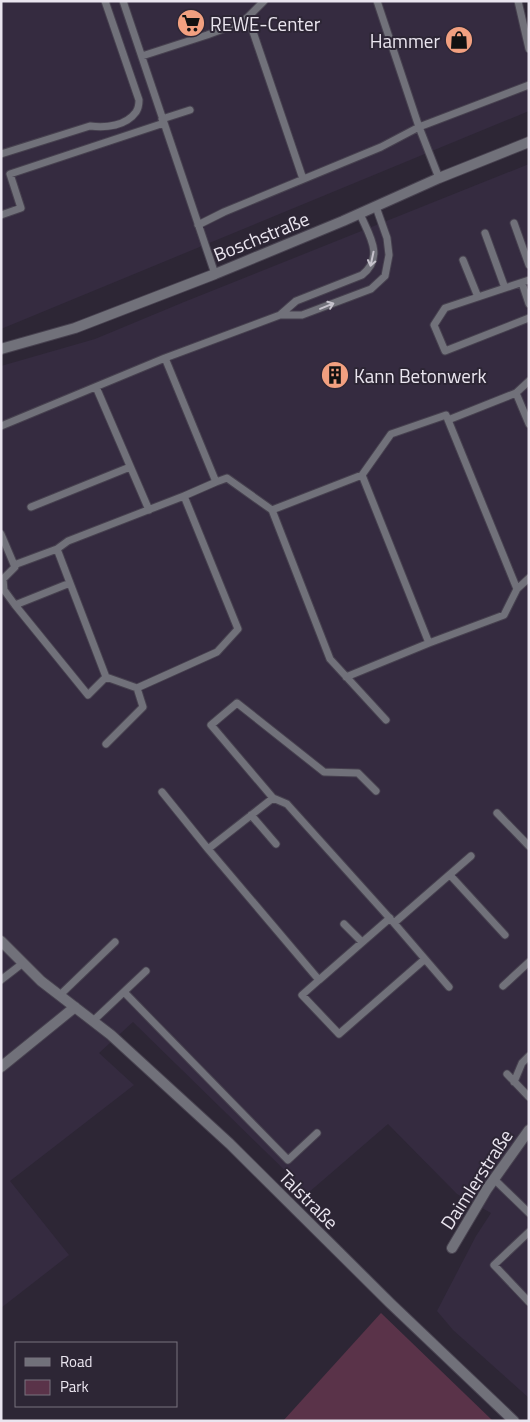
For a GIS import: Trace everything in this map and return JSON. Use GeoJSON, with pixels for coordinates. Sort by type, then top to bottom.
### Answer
{"type":"FeatureCollection","features":[{"type":"Feature","properties":{"kind":"street","name":"Boschstraße"},"geometry":{"type":"LineString","coordinates":[[1,349],[75,328],[215,274],[360,214],[439,178],[529,142]]}},
{"type":"Feature","properties":{"kind":"street","name":"Talstraße"},"geometry":{"type":"LineString","coordinates":[[1,940],[41,981],[94,1021],[230,1144],[392,1305],[514,1421]]}},
{"type":"Feature","properties":{"kind":"street"},"geometry":{"type":"LineString","coordinates":[[1,1067],[75,1007]]}},
{"type":"Feature","properties":{"kind":"street","name":"Daimlerstraße"},"geometry":{"type":"LineString","coordinates":[[452,1248],[494,1178],[529,1130]]}},
{"type":"Feature","properties":{"kind":"lane"},"geometry":{"type":"LineString","coordinates":[[1,154],[90,126],[105,128],[125,121],[137,111],[140,100],[105,1]]}},
{"type":"Feature","properties":{"kind":"lane"},"geometry":{"type":"LineString","coordinates":[[123,1],[215,274]]}},
{"type":"Feature","properties":{"kind":"lane"},"geometry":{"type":"LineString","coordinates":[[142,56],[242,22],[264,1]]}},
{"type":"Feature","properties":{"kind":"lane"},"geometry":{"type":"LineString","coordinates":[[377,1],[419,127],[439,178]]}},
{"type":"Feature","properties":{"kind":"lane"},"geometry":{"type":"LineString","coordinates":[[518,1],[529,49]]}},
{"type":"Feature","properties":{"kind":"lane"},"geometry":{"type":"LineString","coordinates":[[248,17],[304,180]]}},
{"type":"Feature","properties":{"kind":"lane"},"geometry":{"type":"LineString","coordinates":[[198,225],[224,212],[381,147],[419,127],[528,85]]}},
{"type":"Feature","properties":{"kind":"lane"},"geometry":{"type":"LineString","coordinates":[[1,215],[21,208],[10,174],[190,110]]}},
{"type":"Feature","properties":{"kind":"lane"},"geometry":{"type":"LineString","coordinates":[[1,426],[165,358],[280,315],[302,315],[371,289],[384,276],[389,255],[387,238],[376,206]]}},
{"type":"Feature","properties":{"kind":"lane"},"geometry":{"type":"LineString","coordinates":[[280,315],[296,301],[362,275],[370,269],[374,258],[373,244],[360,214]]}},
{"type":"Feature","properties":{"kind":"lane"},"geometry":{"type":"LineString","coordinates":[[514,223],[529,265]]}},
{"type":"Feature","properties":{"kind":"lane"},"geometry":{"type":"LineString","coordinates":[[485,233],[505,288]]}},
{"type":"Feature","properties":{"kind":"lane"},"geometry":{"type":"LineString","coordinates":[[463,260],[478,297]]}},
{"type":"Feature","properties":{"kind":"lane"},"geometry":{"type":"LineString","coordinates":[[529,304],[525,282],[445,308],[434,325],[445,351],[529,318]]}},
{"type":"Feature","properties":{"kind":"lane"},"geometry":{"type":"LineString","coordinates":[[165,358],[216,482]]}},
{"type":"Feature","properties":{"kind":"lane"},"geometry":{"type":"LineString","coordinates":[[448,420],[516,393],[529,381]]}},
{"type":"Feature","properties":{"kind":"lane"},"geometry":{"type":"LineString","coordinates":[[96,387],[149,510]]}},
{"type":"Feature","properties":{"kind":"lane"},"geometry":{"type":"LineString","coordinates":[[516,393],[529,424]]}},
{"type":"Feature","properties":{"kind":"lane"},"geometry":{"type":"LineString","coordinates":[[272,510],[362,475],[391,434],[446,415],[517,589]]}},
{"type":"Feature","properties":{"kind":"lane"},"geometry":{"type":"LineString","coordinates":[[30,507],[130,467]]}},
{"type":"Feature","properties":{"kind":"lane"},"geometry":{"type":"LineString","coordinates":[[362,475],[429,644]]}},
{"type":"Feature","properties":{"kind":"lane"},"geometry":{"type":"LineString","coordinates":[[14,565],[57,550],[68,541],[227,478],[272,510],[330,659],[386,720]]}},
{"type":"Feature","properties":{"kind":"lane"},"geometry":{"type":"LineString","coordinates":[[106,677],[138,688],[217,652],[238,629],[184,496]]}},
{"type":"Feature","properties":{"kind":"lane"},"geometry":{"type":"LineString","coordinates":[[1,534],[15,567],[3,579],[4,590],[15,605],[88,695],[106,677]]}},
{"type":"Feature","properties":{"kind":"lane"},"geometry":{"type":"LineString","coordinates":[[57,550],[106,677]]}},
{"type":"Feature","properties":{"kind":"lane"},"geometry":{"type":"LineString","coordinates":[[346,677],[504,615],[517,589],[529,578]]}},
{"type":"Feature","properties":{"kind":"lane"},"geometry":{"type":"LineString","coordinates":[[15,605],[70,583]]}},
{"type":"Feature","properties":{"kind":"lane"},"geometry":{"type":"LineString","coordinates":[[106,744],[143,707],[138,688]]}},
{"type":"Feature","properties":{"kind":"lane"},"geometry":{"type":"LineString","coordinates":[[376,792],[358,773],[324,772],[237,703],[211,725],[273,798],[287,804],[449,987]]}},
{"type":"Feature","properties":{"kind":"lane"},"geometry":{"type":"LineString","coordinates":[[162,792],[319,980]]}},
{"type":"Feature","properties":{"kind":"lane"},"geometry":{"type":"LineString","coordinates":[[208,848],[273,798]]}},
{"type":"Feature","properties":{"kind":"lane"},"geometry":{"type":"LineString","coordinates":[[498,813],[529,846]]}},
{"type":"Feature","properties":{"kind":"lane"},"geometry":{"type":"LineString","coordinates":[[250,815],[276,844]]}},
{"type":"Feature","properties":{"kind":"lane"},"geometry":{"type":"LineString","coordinates":[[425,959],[339,1034],[302,994],[362,942],[392,921],[471,856]]}},
{"type":"Feature","properties":{"kind":"lane"},"geometry":{"type":"LineString","coordinates":[[450,875],[505,935]]}},
{"type":"Feature","properties":{"kind":"lane"},"geometry":{"type":"LineString","coordinates":[[344,924],[362,942]]}},
{"type":"Feature","properties":{"kind":"lane"},"geometry":{"type":"LineString","coordinates":[[60,995],[115,942]]}},
{"type":"Feature","properties":{"kind":"lane"},"geometry":{"type":"LineString","coordinates":[[503,986],[529,962]]}},
{"type":"Feature","properties":{"kind":"lane"},"geometry":{"type":"LineString","coordinates":[[1,980],[23,963]]}},
{"type":"Feature","properties":{"kind":"lane"},"geometry":{"type":"LineString","coordinates":[[94,1021],[146,971]]}},
{"type":"Feature","properties":{"kind":"lane"},"geometry":{"type":"LineString","coordinates":[[124,992],[288,1160],[317,1132]]}},
{"type":"Feature","properties":{"kind":"lane"},"geometry":{"type":"LineString","coordinates":[[514,1082],[522,1062],[529,1056]]}},
{"type":"Feature","properties":{"kind":"lane"},"geometry":{"type":"LineString","coordinates":[[507,1074],[529,1096]]}},
{"type":"Feature","properties":{"kind":"lane"},"geometry":{"type":"LineString","coordinates":[[494,1178],[529,1213]]}},
{"type":"Feature","properties":{"kind":"lane"},"geometry":{"type":"LineString","coordinates":[[529,1232],[494,1265],[529,1302]]}},
{"type":"Feature","properties":{"kind":"shaded area"},"geometry":{"type":"Polygon","coordinates":[[[1,1],[519,1],[529,43],[529,111],[1,329],[1,1]]]}},
{"type":"Feature","properties":{"kind":"shaded area"},"geometry":{"type":"Polygon","coordinates":[[[529,164],[529,1398],[453,1330],[437,1311],[476,1236],[491,1213],[457,1194],[388,1124],[308,1193],[133,1022],[99,1053],[134,1085],[10,1181],[69,1255],[1,1308],[1,366],[95,339],[529,164]]]}},
{"type":"Feature","properties":{"kind":"green space"},"geometry":{"type":"Polygon","coordinates":[[[381,1313],[493,1421],[283,1421],[381,1313]]]}},
{"type":"Feature","properties":{"kind":"place","name":"REWE-Center"},"geometry":{"type":"Point","coordinates":[191,23]}},
{"type":"Feature","properties":{"kind":"place","name":"Hammer"},"geometry":{"type":"Point","coordinates":[459,40]}},
{"type":"Feature","properties":{"kind":"place","name":"Kann Betonwerk"},"geometry":{"type":"Point","coordinates":[335,375]}}]}
